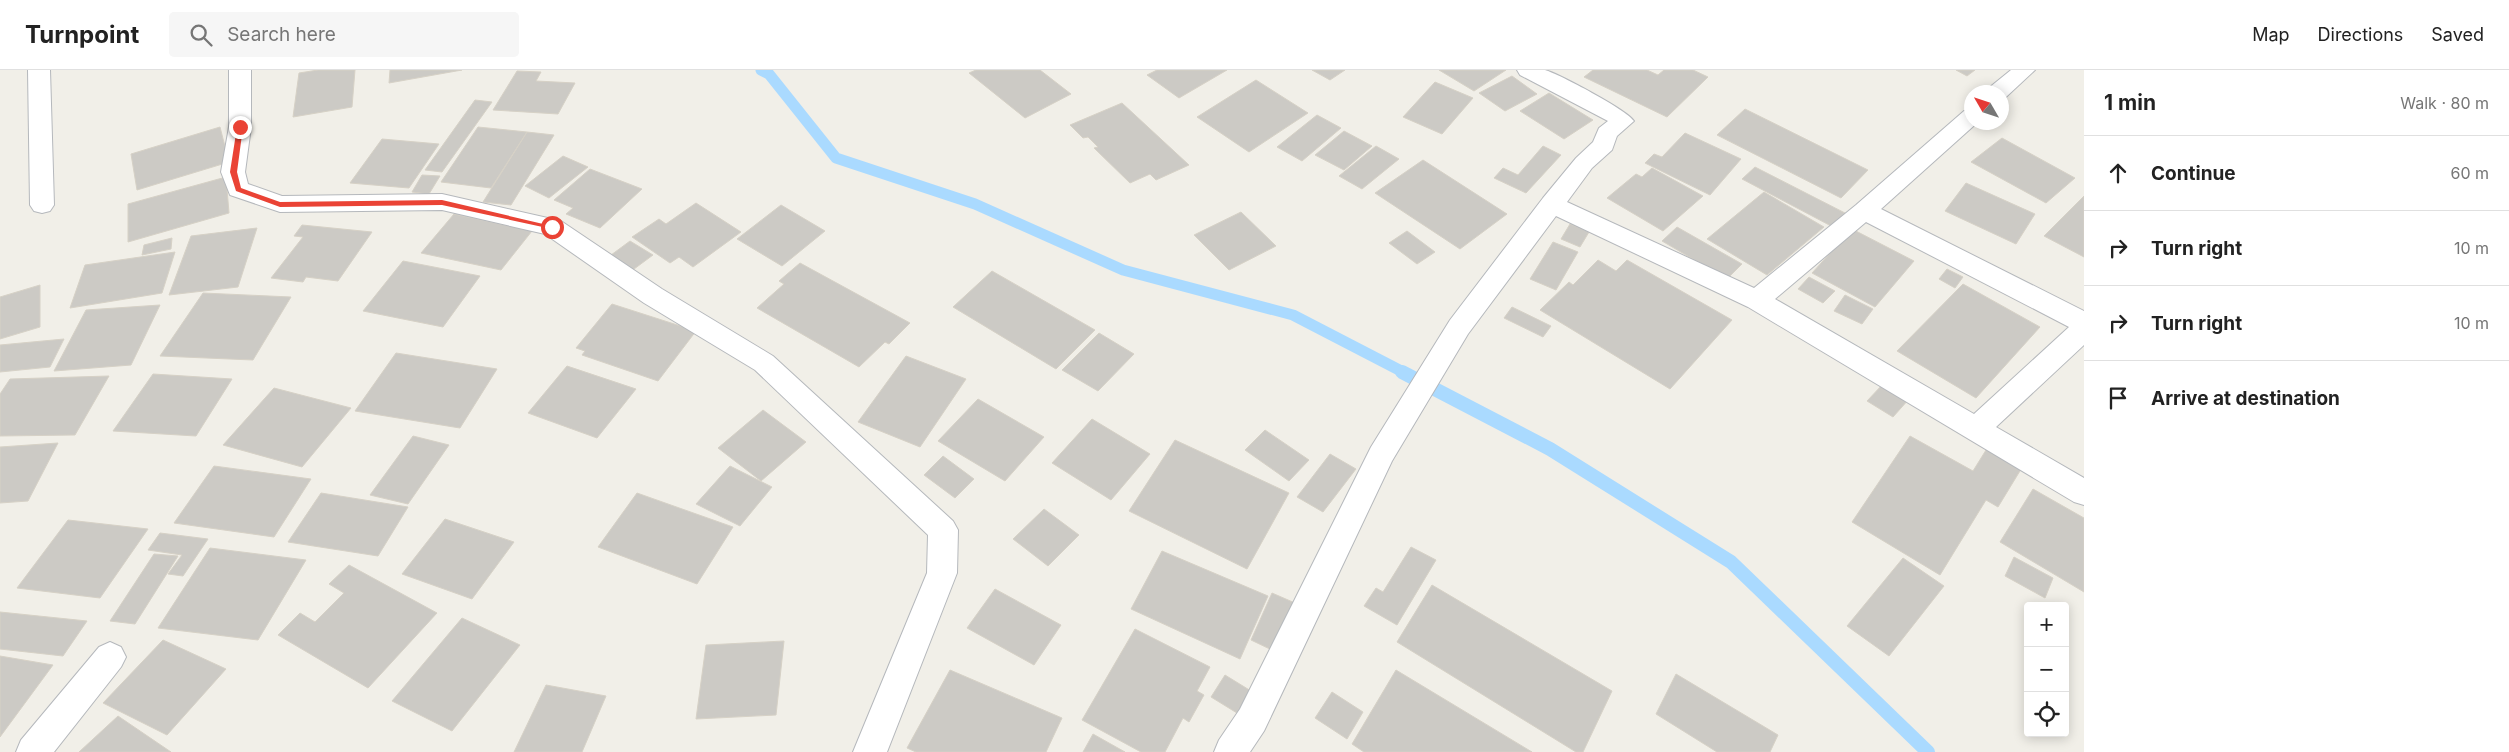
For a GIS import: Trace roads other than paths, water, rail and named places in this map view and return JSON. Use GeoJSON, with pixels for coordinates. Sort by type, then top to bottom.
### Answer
{"type":"FeatureCollection","features":[{"type":"Feature","properties":{"kind":"street"},"geometry":{"type":"LineString","coordinates":[[40,70],[42,205]]}},
{"type":"Feature","properties":{"kind":"street"},"geometry":{"type":"LineString","coordinates":[[240,70],[240,127],[233,172],[238,189],[280,204],[442,202],[552,227],[653,296],[764,364],[943,530],[942,573],[870,752]]}},
{"type":"Feature","properties":{"kind":"street"},"geometry":{"type":"LineString","coordinates":[[1231,752],[1252,720],[1381,455],[1459,327],[1584,162],[1604,145],[1607,134],[1623,121],[1604,109],[1528,70]]}},
{"type":"Feature","properties":{"kind":"street"},"geometry":{"type":"LineString","coordinates":[[2006,85],[2024,70]]}},
{"type":"Feature","properties":{"kind":"street"},"geometry":{"type":"LineString","coordinates":[[1757,300],[1864,211],[1964,123]]}},
{"type":"Feature","properties":{"kind":"street"},"geometry":{"type":"LineString","coordinates":[[1551,204],[1757,300],[2084,493]]}},
{"type":"Feature","properties":{"kind":"street"},"geometry":{"type":"LineString","coordinates":[[1864,211],[2084,323]]}},
{"type":"Feature","properties":{"kind":"street"},"geometry":{"type":"LineString","coordinates":[[1976,429],[2084,330]]}},
{"type":"Feature","properties":{"kind":"street"},"geometry":{"type":"LineString","coordinates":[[33,752],[110,658]]}},
{"type":"Feature","properties":{"kind":"waterway"},"geometry":{"type":"LineString","coordinates":[[761,70],[769,74],[836,158],[975,204],[1123,270],[1293,315],[1405,373]]}},
{"type":"Feature","properties":{"kind":"waterway"},"geometry":{"type":"LineString","coordinates":[[1402,372],[1550,449],[1731,562],[1928,752]]}}]}
